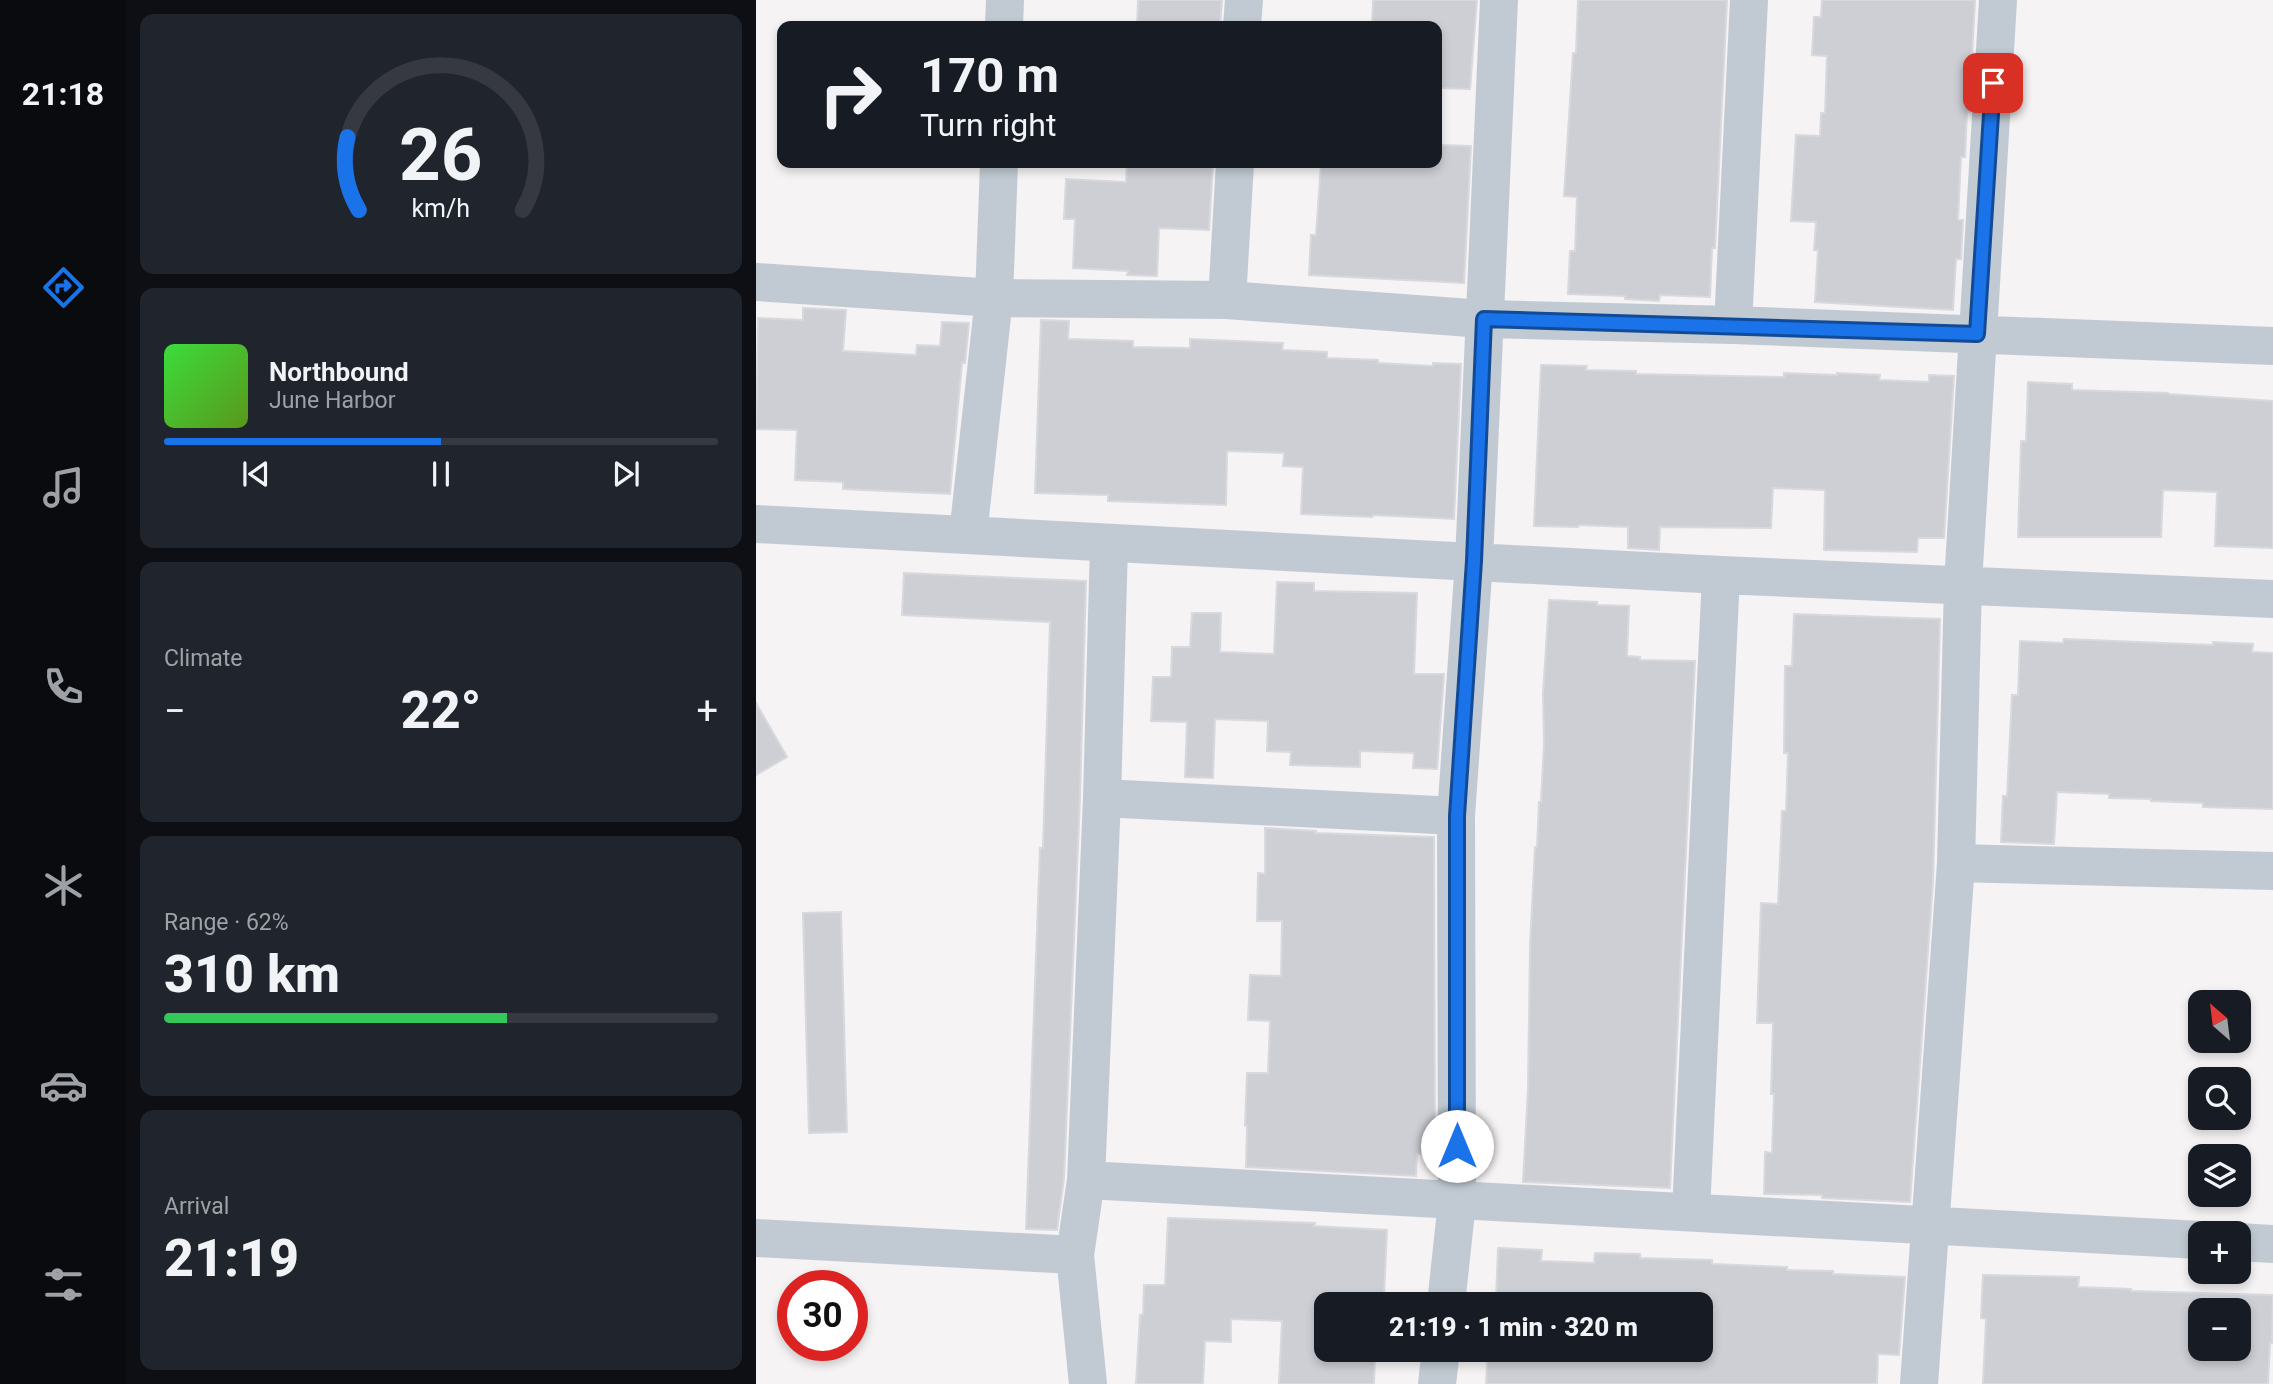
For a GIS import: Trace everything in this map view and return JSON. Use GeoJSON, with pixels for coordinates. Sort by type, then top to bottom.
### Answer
{"type":"FeatureCollection","features":[{"type":"Feature","properties":{"kind":"street"},"geometry":{"type":"LineString","coordinates":[[1004,21],[1005,0]]}},
{"type":"Feature","properties":{"kind":"street"},"geometry":{"type":"LineString","coordinates":[[1242,21],[1244,0]]}},
{"type":"Feature","properties":{"kind":"street"},"geometry":{"type":"LineString","coordinates":[[1447,1292],[1457,1202],[1457,816],[1474,561],[1499,0]]}},
{"type":"Feature","properties":{"kind":"street"},"geometry":{"type":"LineString","coordinates":[[1733,325],[1749,0]]}},
{"type":"Feature","properties":{"kind":"street"},"geometry":{"type":"LineString","coordinates":[[1919,1384],[1956,863],[1963,584],[1998,0]]}},
{"type":"Feature","properties":{"kind":"street"},"geometry":{"type":"LineString","coordinates":[[968,535],[994,298],[999,168]]}},
{"type":"Feature","properties":{"kind":"street"},"geometry":{"type":"LineString","coordinates":[[1227,300],[1235,168]]}},
{"type":"Feature","properties":{"kind":"street"},"geometry":{"type":"LineString","coordinates":[[756,282],[994,298],[1227,300],[1484,319],[1733,325],[2273,346]]}},
{"type":"Feature","properties":{"kind":"street"},"geometry":{"type":"LineString","coordinates":[[756,524],[1720,575],[2273,599]]}},
{"type":"Feature","properties":{"kind":"street"},"geometry":{"type":"LineString","coordinates":[[1088,1384],[1075,1255],[1086,1180],[1102,798],[1109,544]]}},
{"type":"Feature","properties":{"kind":"street"},"geometry":{"type":"LineString","coordinates":[[1690,1212],[1720,575]]}},
{"type":"Feature","properties":{"kind":"street"},"geometry":{"type":"LineString","coordinates":[[1102,798],[1457,816]]}},
{"type":"Feature","properties":{"kind":"street"},"geometry":{"type":"LineString","coordinates":[[1956,863],[2273,871]]}},
{"type":"Feature","properties":{"kind":"street"},"geometry":{"type":"LineString","coordinates":[[1086,1180],[2188,1239]]}},
{"type":"Feature","properties":{"kind":"street"},"geometry":{"type":"LineString","coordinates":[[756,1238],[1075,1255]]}},
{"type":"Feature","properties":{"kind":"street"},"geometry":{"type":"LineString","coordinates":[[2251,1243],[2273,1244]]}},
{"type":"Feature","properties":{"kind":"street"},"geometry":{"type":"LineString","coordinates":[[1437,1384],[1440,1362]]}},
{"type":"Feature","properties":{"kind":"building"},"geometry":{"type":"Polygon","coordinates":[[[1138,0],[1222,0],[1220,21],[1137,21],[1138,0]]]}},
{"type":"Feature","properties":{"kind":"building"},"geometry":{"type":"Polygon","coordinates":[[[1373,0],[1477,0],[1470,89],[1442,88],[1442,21],[1372,21],[1373,0]]]}},
{"type":"Feature","properties":{"kind":"building"},"geometry":{"type":"Polygon","coordinates":[[[1578,0],[1727,0],[1715,248],[1712,248],[1710,297],[1660,295],[1659,301],[1625,299],[1625,296],[1568,294],[1570,251],[1575,251],[1577,197],[1564,196],[1578,0]]]}},
{"type":"Feature","properties":{"kind":"building"},"geometry":{"type":"Polygon","coordinates":[[[1822,0],[1975,0],[1965,157],[1961,157],[1958,220],[1963,220],[1961,259],[1956,259],[1953,310],[1815,302],[1818,250],[1814,250],[1816,222],[1791,221],[1796,135],[1820,136],[1821,113],[1825,113],[1827,56],[1812,55],[1814,17],[1821,17],[1822,0]]]}},
{"type":"Feature","properties":{"kind":"building"},"geometry":{"type":"Polygon","coordinates":[[[1442,145],[1471,146],[1464,283],[1309,275],[1311,235],[1316,235],[1321,168],[1442,168],[1442,145]]]}},
{"type":"Feature","properties":{"kind":"building"},"geometry":{"type":"Polygon","coordinates":[[[1127,168],[1213,168],[1209,230],[1159,228],[1157,276],[1127,275],[1128,271],[1073,268],[1075,219],[1064,219],[1066,179],[1126,182],[1127,168]]]}},
{"type":"Feature","properties":{"kind":"building"},"geometry":{"type":"Polygon","coordinates":[[[803,308],[846,310],[843,351],[916,355],[917,345],[940,346],[942,322],[969,323],[965,363],[962,363],[950,494],[843,489],[843,482],[795,480],[797,430],[756,429],[758,318],[803,320],[803,308]]]}},
{"type":"Feature","properties":{"kind":"building"},"geometry":{"type":"Polygon","coordinates":[[[1041,320],[1069,321],[1068,339],[1133,341],[1133,347],[1190,348],[1190,339],[1283,343],[1282,350],[1327,352],[1327,358],[1433,366],[1433,363],[1461,364],[1454,519],[1301,514],[1303,467],[1283,466],[1284,453],[1227,451],[1226,505],[1108,501],[1108,495],[1035,493],[1041,320]]]}},
{"type":"Feature","properties":{"kind":"building"},"geometry":{"type":"Polygon","coordinates":[[[1541,365],[1587,366],[1586,370],[1636,371],[1636,374],[1784,377],[1784,373],[1837,373],[1880,375],[1879,380],[1929,382],[1929,375],[1954,376],[1944,538],[1918,538],[1917,552],[1824,550],[1825,490],[1773,488],[1771,528],[1660,527],[1659,550],[1628,548],[1628,527],[1534,526],[1541,365]]]}},
{"type":"Feature","properties":{"kind":"building"},"geometry":{"type":"Polygon","coordinates":[[[2028,382],[2072,384],[2072,390],[2168,393],[2273,401],[2273,548],[2215,546],[2217,492],[2163,490],[2161,537],[2018,537],[2021,441],[2026,441],[2028,382]]]}},
{"type":"Feature","properties":{"kind":"building"},"geometry":{"type":"Polygon","coordinates":[[[904,573],[1086,581],[1064,1178],[1057,1230],[1026,1229],[1050,622],[902,615],[904,573]]]}},
{"type":"Feature","properties":{"kind":"building"},"geometry":{"type":"Polygon","coordinates":[[[1277,582],[1314,583],[1314,591],[1417,593],[1414,674],[1444,674],[1437,769],[1413,768],[1414,753],[1360,751],[1360,767],[1290,765],[1291,752],[1267,751],[1268,721],[1215,719],[1213,778],[1185,777],[1187,722],[1151,721],[1153,677],[1171,677],[1172,647],[1190,647],[1192,613],[1221,613],[1220,652],[1274,654],[1277,582]]]}},
{"type":"Feature","properties":{"kind":"building"},"geometry":{"type":"Polygon","coordinates":[[[1549,600],[1629,606],[1627,656],[1640,657],[1640,660],[1695,661],[1670,1188],[1523,1182],[1528,1088],[1530,946],[1535,847],[1541,802],[1543,694],[1549,600]]]}},
{"type":"Feature","properties":{"kind":"building"},"geometry":{"type":"Polygon","coordinates":[[[1794,614],[1940,619],[1933,881],[1910,1202],[1822,1198],[1822,1195],[1764,1194],[1765,1152],[1772,1153],[1774,1094],[1771,1094],[1773,1023],[1757,1023],[1761,903],[1778,904],[1782,811],[1786,811],[1788,753],[1784,753],[1785,666],[1792,666],[1794,614]]]}},
{"type":"Feature","properties":{"kind":"building"},"geometry":{"type":"Polygon","coordinates":[[[2064,639],[2253,644],[2252,652],[2273,653],[2273,809],[2203,807],[2203,803],[2057,792],[2054,844],[2001,842],[2003,796],[2007,796],[2012,695],[2018,695],[2020,641],[2063,643],[2064,639]]]}},
{"type":"Feature","properties":{"kind":"building"},"geometry":{"type":"Polygon","coordinates":[[[756,703],[787,757],[756,775],[756,703]]]}},
{"type":"Feature","properties":{"kind":"building"},"geometry":{"type":"Polygon","coordinates":[[[1265,828],[1316,831],[1315,833],[1434,837],[1435,1155],[1417,1154],[1416,1176],[1246,1167],[1247,1073],[1268,1073],[1270,1021],[1248,1020],[1250,975],[1281,976],[1282,921],[1257,921],[1258,873],[1265,874],[1265,828]]]}},
{"type":"Feature","properties":{"kind":"building"},"geometry":{"type":"Polygon","coordinates":[[[841,912],[847,1132],[809,1133],[803,913],[841,912]]]}},
{"type":"Feature","properties":{"kind":"building"},"geometry":{"type":"Polygon","coordinates":[[[1168,1218],[1315,1223],[1314,1226],[1387,1230],[1384,1292],[1314,1292],[1314,1362],[1375,1362],[1374,1384],[1279,1384],[1282,1321],[1231,1319],[1231,1342],[1205,1341],[1203,1384],[1136,1384],[1144,1285],[1165,1285],[1168,1218]]]}},
{"type":"Feature","properties":{"kind":"building"},"geometry":{"type":"Polygon","coordinates":[[[1498,1248],[1542,1250],[1541,1261],[1594,1263],[1595,1253],[1640,1254],[1640,1258],[1712,1260],[1712,1264],[1905,1277],[1899,1355],[1878,1354],[1877,1384],[1486,1384],[1487,1362],[1713,1362],[1713,1292],[1496,1292],[1498,1248]]]}},
{"type":"Feature","properties":{"kind":"building"},"geometry":{"type":"Polygon","coordinates":[[[1983,1275],[2079,1277],[2078,1287],[2131,1291],[2273,1295],[2268,1384],[1983,1384],[1986,1319],[1981,1318],[1983,1275]]]}},
{"type":"Feature","properties":{"kind":"route"},"geometry":{"type":"LineString","coordinates":[[1457,1146],[1457,816],[1474,561],[1484,319],[1977,334],[1993,83]]}}]}
